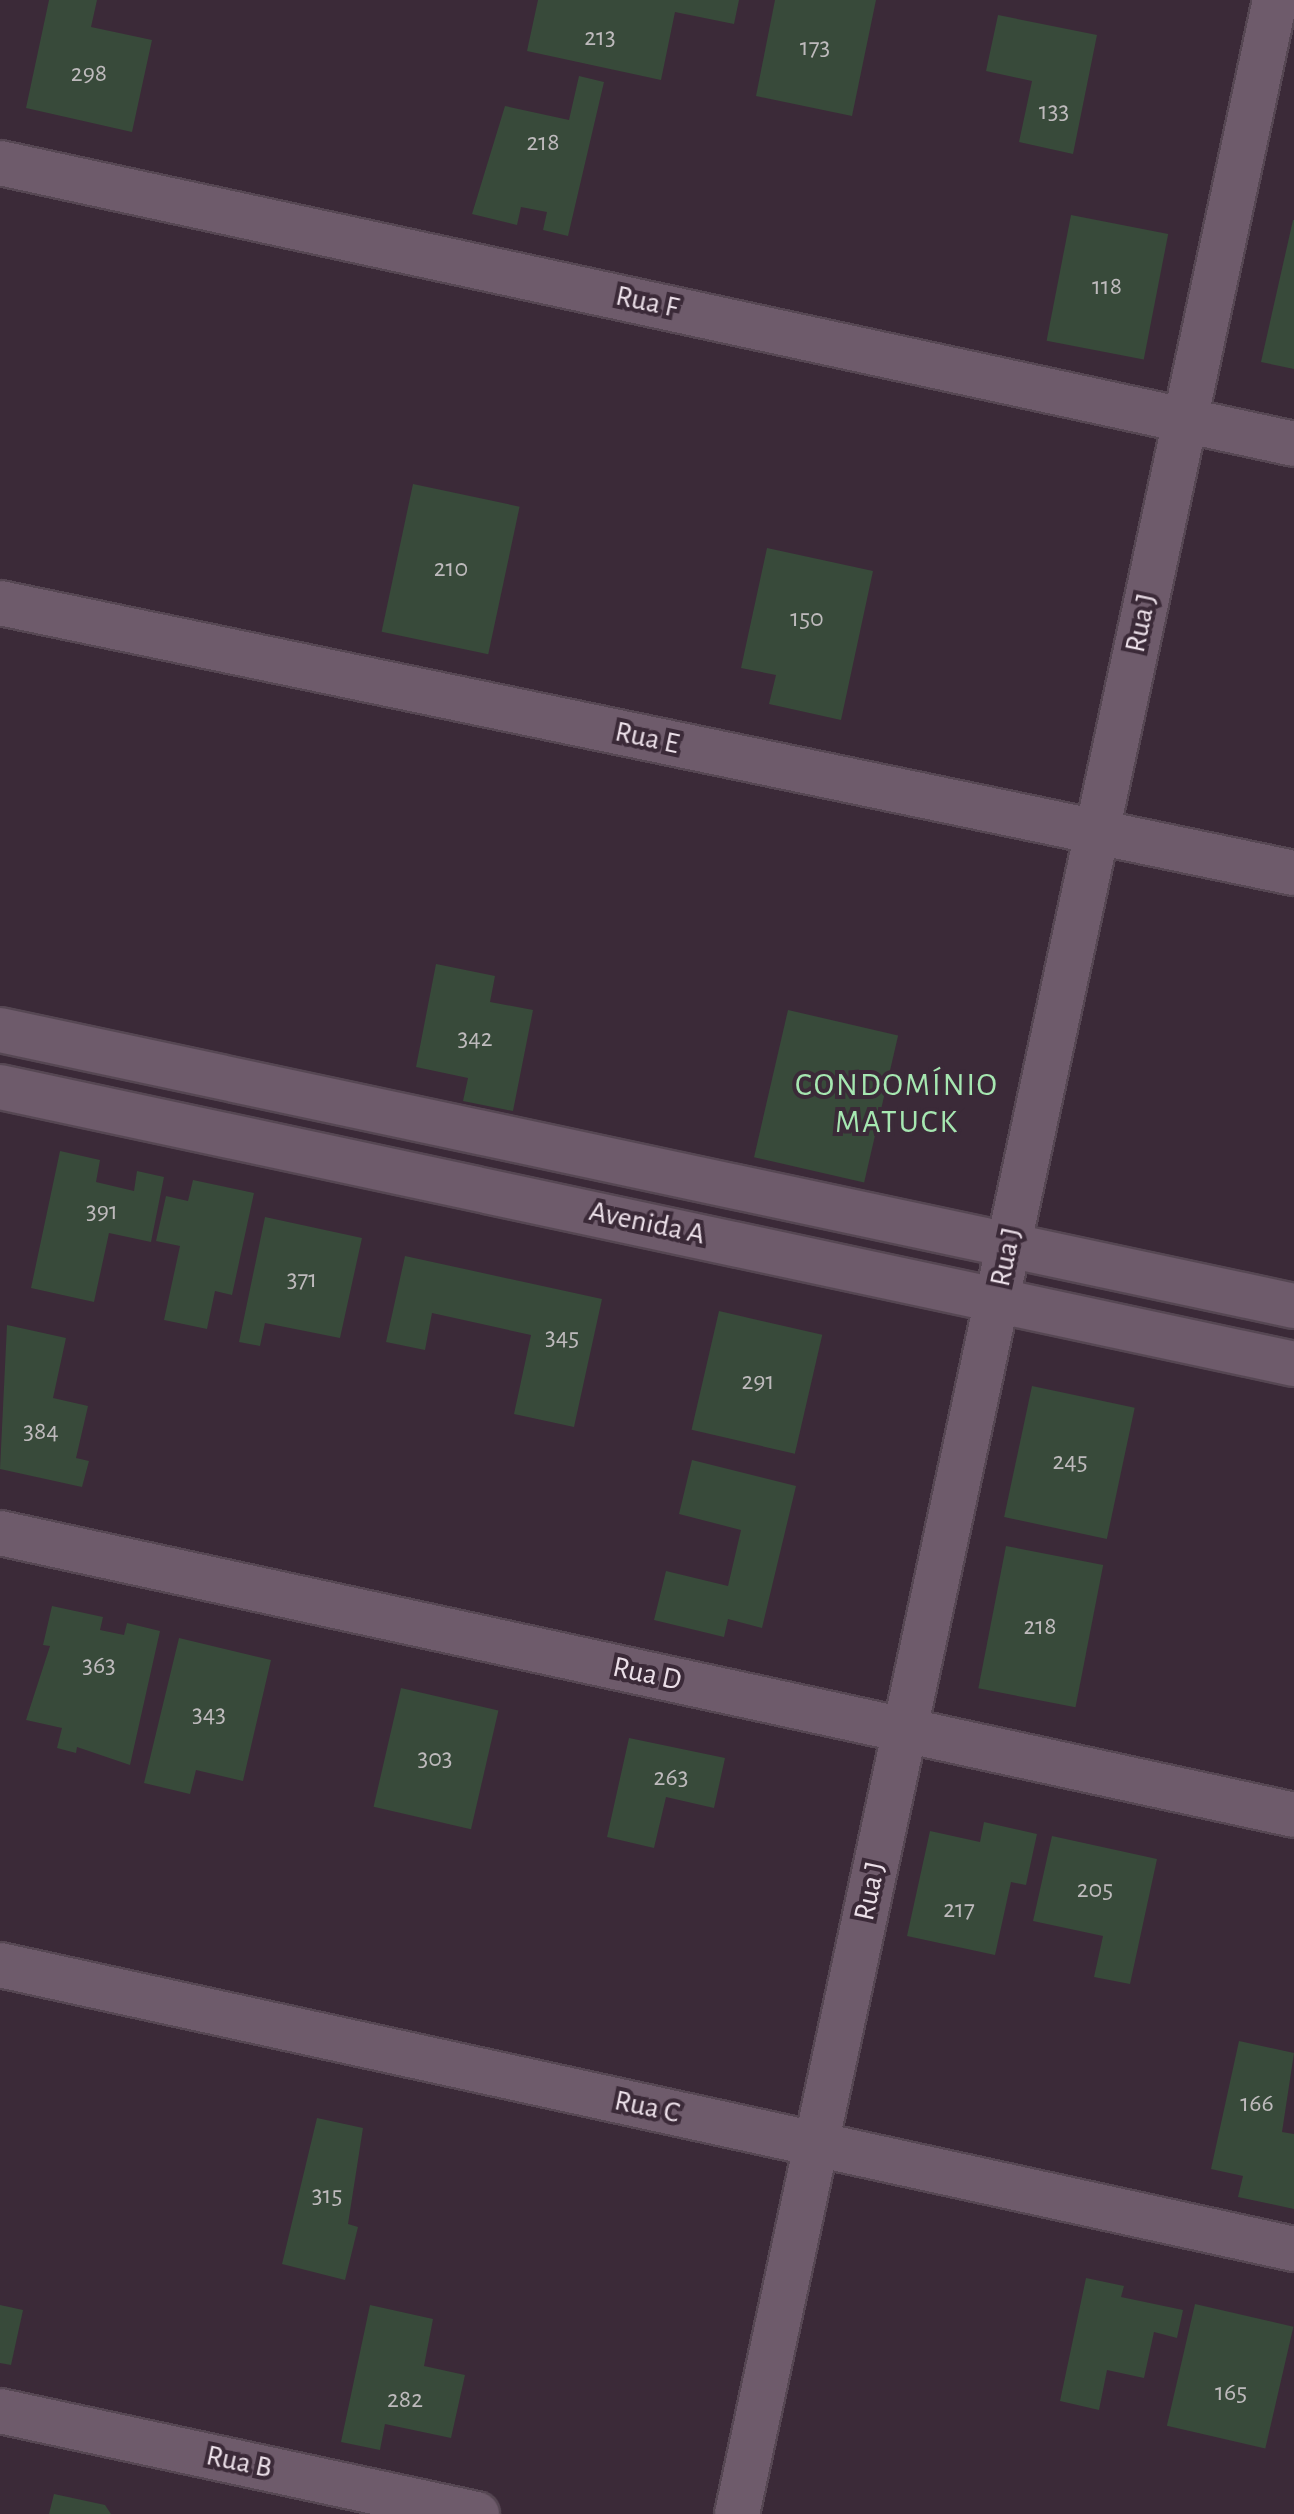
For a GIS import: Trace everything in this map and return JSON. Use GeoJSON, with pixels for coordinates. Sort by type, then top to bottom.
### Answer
{"type":"FeatureCollection","features":[{"type":"Feature","properties":{"kind":"street","name":"Rua J"},"geometry":{"type":"LineString","coordinates":[[737,2514],[1275,0]]}},
{"type":"Feature","properties":{"kind":"street","name":"Rua F"},"geometry":{"type":"LineString","coordinates":[[0,163],[1294,444]]}},
{"type":"Feature","properties":{"kind":"street","name":"Rua E"},"geometry":{"type":"LineString","coordinates":[[0,603],[1294,873]]}},
{"type":"Feature","properties":{"kind":"street","name":"Avenida A"},"geometry":{"type":"LineString","coordinates":[[0,1030],[1294,1306]]}},
{"type":"Feature","properties":{"kind":"street"},"geometry":{"type":"LineString","coordinates":[[254,1138],[265,1086]]}},
{"type":"Feature","properties":{"kind":"street","name":"Avenida A"},"geometry":{"type":"LineString","coordinates":[[0,1087],[254,1138],[1294,1364]]}},
{"type":"Feature","properties":{"kind":"street","name":"Rua D"},"geometry":{"type":"LineString","coordinates":[[0,1533],[1294,1815]]}},
{"type":"Feature","properties":{"kind":"street","name":"Rua C"},"geometry":{"type":"LineString","coordinates":[[0,1965],[1294,2249]]}},
{"type":"Feature","properties":{"kind":"street","name":"Rua B"},"geometry":{"type":"LineString","coordinates":[[0,2411],[477,2514]]}},
{"type":"Feature","properties":{"kind":"building"},"geometry":{"type":"Polygon","coordinates":[[[49,0],[97,0],[91,27],[152,40],[132,132],[26,108],[49,0]]]}},
{"type":"Feature","properties":{"kind":"building"},"geometry":{"type":"Polygon","coordinates":[[[538,0],[739,0],[734,24],[675,12],[661,80],[527,51],[538,0]]]}},
{"type":"Feature","properties":{"kind":"building"},"geometry":{"type":"Polygon","coordinates":[[[775,0],[876,0],[852,116],[756,96],[775,0]]]}},
{"type":"Feature","properties":{"kind":"building"},"geometry":{"type":"Polygon","coordinates":[[[998,15],[1097,35],[1073,154],[1019,142],[1032,81],[986,71],[998,15]]]}},
{"type":"Feature","properties":{"kind":"building"},"geometry":{"type":"Polygon","coordinates":[[[579,76],[604,82],[568,236],[543,230],[547,212],[521,207],[517,225],[472,214],[505,106],[569,120],[579,76]]]}},
{"type":"Feature","properties":{"kind":"building"},"geometry":{"type":"Polygon","coordinates":[[[1071,215],[1168,234],[1144,360],[1047,341],[1071,215]]]}},
{"type":"Feature","properties":{"kind":"building"},"geometry":{"type":"Polygon","coordinates":[[[1294,220],[1294,369],[1261,362],[1294,220]]]}},
{"type":"Feature","properties":{"kind":"building"},"geometry":{"type":"Polygon","coordinates":[[[413,484],[520,507],[488,654],[382,632],[413,484]]]}},
{"type":"Feature","properties":{"kind":"building"},"geometry":{"type":"Polygon","coordinates":[[[767,548],[873,571],[841,720],[769,704],[776,675],[741,668],[767,548]]]}},
{"type":"Feature","properties":{"kind":"building"},"geometry":{"type":"Polygon","coordinates":[[[436,964],[495,976],[490,1002],[533,1010],[513,1111],[463,1101],[468,1078],[416,1067],[436,964]]]}},
{"type":"Feature","properties":{"kind":"building"},"geometry":{"type":"Polygon","coordinates":[[[788,1010],[898,1035],[864,1183],[754,1157],[788,1010]]]}},
{"type":"Feature","properties":{"kind":"building"},"geometry":{"type":"Polygon","coordinates":[[[60,1151],[100,1160],[96,1182],[134,1191],[137,1171],[164,1177],[151,1242],[109,1233],[94,1302],[31,1288],[60,1151]]]}},
{"type":"Feature","properties":{"kind":"building"},"geometry":{"type":"Polygon","coordinates":[[[193,1180],[254,1193],[232,1295],[215,1291],[207,1329],[164,1320],[180,1246],[156,1241],[166,1196],[188,1201],[193,1180]]]}},
{"type":"Feature","properties":{"kind":"building"},"geometry":{"type":"Polygon","coordinates":[[[265,1217],[362,1238],[340,1338],[265,1323],[260,1346],[239,1342],[265,1217]]]}},
{"type":"Feature","properties":{"kind":"building"},"geometry":{"type":"Polygon","coordinates":[[[405,1256],[602,1299],[574,1427],[514,1414],[531,1335],[432,1313],[425,1350],[386,1342],[405,1256]]]}},
{"type":"Feature","properties":{"kind":"building"},"geometry":{"type":"Polygon","coordinates":[[[719,1311],[822,1335],[795,1454],[692,1430],[719,1311]]]}},
{"type":"Feature","properties":{"kind":"building"},"geometry":{"type":"Polygon","coordinates":[[[7,1325],[66,1338],[53,1398],[88,1406],[76,1458],[89,1461],[82,1487],[0,1469],[7,1325]]]}},
{"type":"Feature","properties":{"kind":"building"},"geometry":{"type":"Polygon","coordinates":[[[1032,1386],[1135,1408],[1107,1539],[1004,1517],[1032,1386]]]}},
{"type":"Feature","properties":{"kind":"building"},"geometry":{"type":"Polygon","coordinates":[[[692,1460],[796,1486],[762,1628],[728,1619],[724,1637],[654,1620],[666,1571],[728,1586],[741,1530],[679,1514],[692,1460]]]}},
{"type":"Feature","properties":{"kind":"building"},"geometry":{"type":"Polygon","coordinates":[[[1006,1546],[1103,1565],[1076,1707],[978,1688],[1006,1546]]]}},
{"type":"Feature","properties":{"kind":"building"},"geometry":{"type":"Polygon","coordinates":[[[52,1606],[103,1617],[100,1630],[124,1635],[127,1623],[160,1631],[130,1765],[77,1747],[76,1753],[57,1748],[62,1728],[26,1720],[50,1646],[43,1645],[52,1606]]]}},
{"type":"Feature","properties":{"kind":"building"},"geometry":{"type":"Polygon","coordinates":[[[179,1638],[271,1660],[243,1781],[196,1770],[190,1794],[144,1783],[179,1638]]]}},
{"type":"Feature","properties":{"kind":"building"},"geometry":{"type":"Polygon","coordinates":[[[401,1688],[498,1710],[471,1829],[374,1807],[401,1688]]]}},
{"type":"Feature","properties":{"kind":"building"},"geometry":{"type":"Polygon","coordinates":[[[629,1738],[725,1758],[714,1808],[666,1797],[654,1848],[607,1837],[629,1738]]]}},
{"type":"Feature","properties":{"kind":"building"},"geometry":{"type":"Polygon","coordinates":[[[984,1822],[1037,1834],[1026,1885],[1011,1882],[995,1955],[907,1936],[930,1831],[980,1842],[984,1822]]]}},
{"type":"Feature","properties":{"kind":"building"},"geometry":{"type":"Polygon","coordinates":[[[1052,1836],[1157,1859],[1130,1984],[1094,1977],[1103,1936],[1033,1921],[1052,1836]]]}},
{"type":"Feature","properties":{"kind":"building"},"geometry":{"type":"Polygon","coordinates":[[[1239,2041],[1294,2053],[1282,2132],[1294,2134],[1294,2209],[1238,2197],[1243,2176],[1211,2169],[1239,2041]]]}},
{"type":"Feature","properties":{"kind":"building"},"geometry":{"type":"Polygon","coordinates":[[[317,2118],[363,2128],[348,2224],[358,2227],[345,2280],[282,2264],[317,2118]]]}},
{"type":"Feature","properties":{"kind":"building"},"geometry":{"type":"Polygon","coordinates":[[[1086,2278],[1124,2286],[1121,2297],[1183,2310],[1177,2338],[1154,2332],[1144,2378],[1107,2370],[1099,2410],[1060,2401],[1086,2278]]]}},
{"type":"Feature","properties":{"kind":"building"},"geometry":{"type":"Polygon","coordinates":[[[1195,2304],[1293,2327],[1265,2449],[1167,2426],[1195,2304]]]}},
{"type":"Feature","properties":{"kind":"building"},"geometry":{"type":"Polygon","coordinates":[[[0,2305],[23,2310],[11,2365],[0,2363],[0,2305]]]}},
{"type":"Feature","properties":{"kind":"building"},"geometry":{"type":"Polygon","coordinates":[[[370,2305],[433,2319],[424,2366],[465,2375],[451,2438],[385,2424],[380,2450],[341,2442],[370,2305]]]}},
{"type":"Feature","properties":{"kind":"building"},"geometry":{"type":"Polygon","coordinates":[[[54,2494],[105,2505],[111,2514],[49,2514],[54,2494]]]}},
{"type":"Feature","properties":{"kind":"district","name":"CONDOMÍNIO MATUCK"},"geometry":{"type":"Point","coordinates":[897,1104]}}]}
